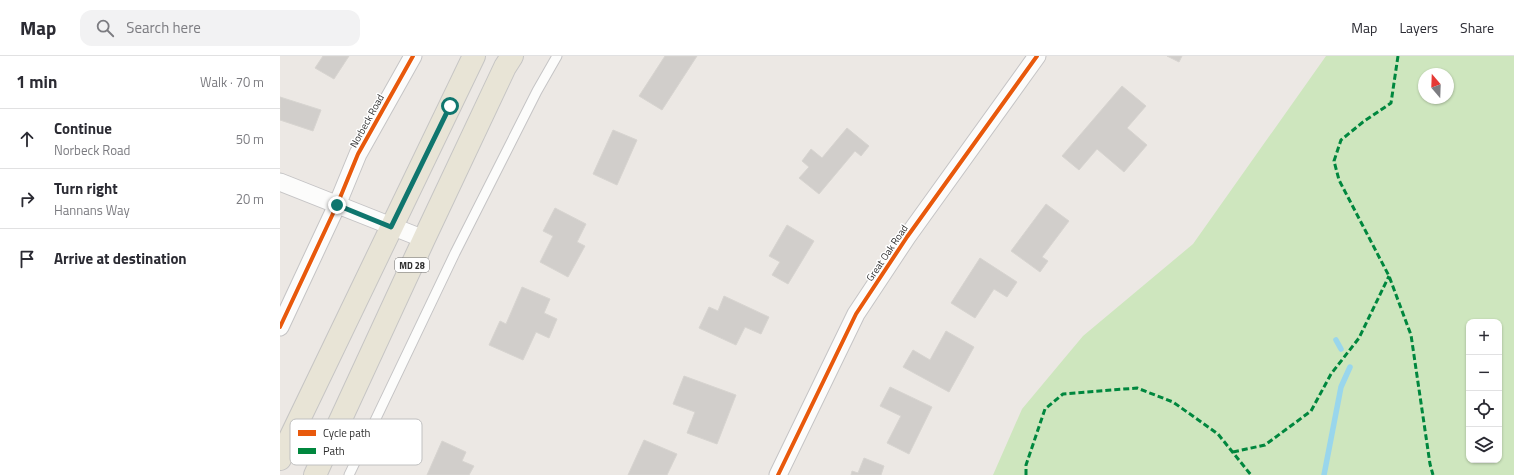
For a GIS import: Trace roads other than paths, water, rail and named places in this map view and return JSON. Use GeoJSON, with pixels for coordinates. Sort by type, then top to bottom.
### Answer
{"type":"FeatureCollection","features":[{"type":"Feature","properties":{"kind":"main road"},"geometry":{"type":"LineString","coordinates":[[299,419],[474,56]]}},
{"type":"Feature","properties":{"kind":"main road","name":"MD 28"},"geometry":{"type":"LineString","coordinates":[[341,419],[424,239],[512,56]]}},
{"type":"Feature","properties":{"kind":"main road"},"geometry":{"type":"LineString","coordinates":[[280,459],[290,438]]}},
{"type":"Feature","properties":{"kind":"main road","name":"MD 28"},"geometry":{"type":"LineString","coordinates":[[315,475],[320,465]]}},
{"type":"Feature","properties":{"kind":"street","name":"Norbeck Road"},"geometry":{"type":"LineString","coordinates":[[280,326],[337,205],[358,154],[413,56]]}},
{"type":"Feature","properties":{"kind":"street","name":"Great Oak Road"},"geometry":{"type":"LineString","coordinates":[[778,475],[856,314],[907,237],[1037,56]]}},
{"type":"Feature","properties":{"kind":"street"},"geometry":{"type":"LineString","coordinates":[[280,182],[424,239]]}},
{"type":"Feature","properties":{"kind":"lane"},"geometry":{"type":"LineString","coordinates":[[376,419],[459,246],[537,91],[557,56]]}},
{"type":"Feature","properties":{"kind":"lane"},"geometry":{"type":"LineString","coordinates":[[349,475],[354,465]]}},
{"type":"Feature","properties":{"kind":"waterway"},"geometry":{"type":"LineString","coordinates":[[1336,340],[1341,349]]}},
{"type":"Feature","properties":{"kind":"waterway"},"geometry":{"type":"LineString","coordinates":[[1324,475],[1341,387],[1350,367]]}}]}
